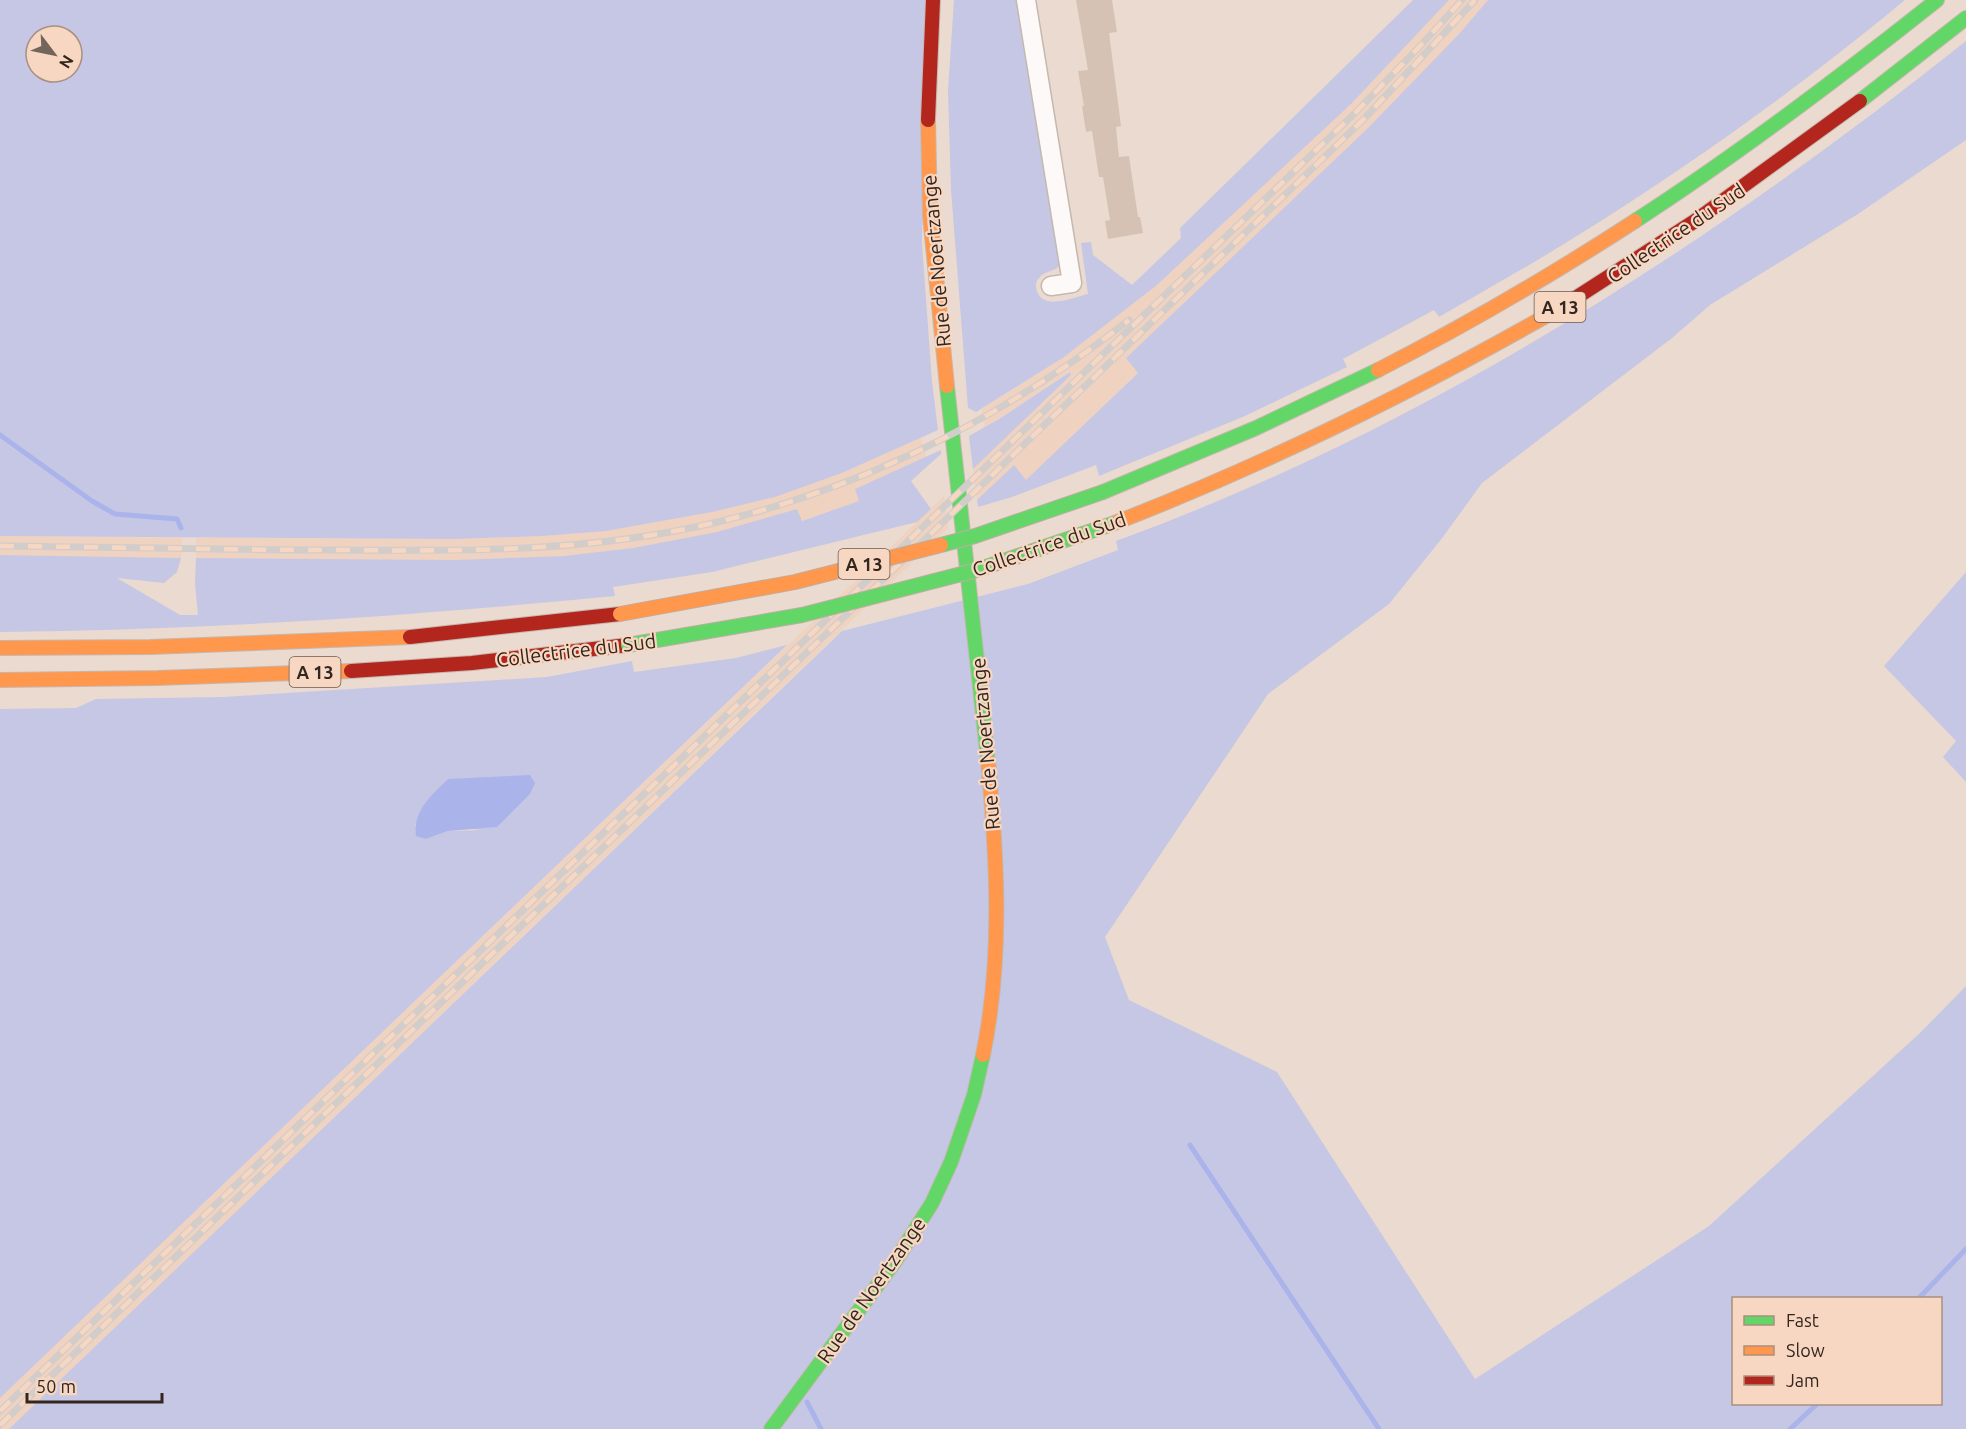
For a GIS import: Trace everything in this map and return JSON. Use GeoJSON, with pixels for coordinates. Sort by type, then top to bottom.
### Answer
{"type":"FeatureCollection","features":[{"type":"Feature","properties":{"kind":"main road","name":"Rue de Noertzange"},"geometry":{"type":"LineString","coordinates":[[771,1429],[904,1250],[951,1163],[972,1103],[986,1048],[994,986],[997,876],[987,748],[947,386],[929,190],[928,89],[933,0]]}},
{"type":"Feature","properties":{"kind":"main road","name":"Collectrice du Sud"},"geometry":{"type":"LineString","coordinates":[[0,648],[150,647],[411,637],[620,614],[795,582],[975,536],[1103,492],[1251,432],[1405,357],[1503,303],[1584,254],[1738,151],[1848,70],[1936,0]]}},
{"type":"Feature","properties":{"kind":"main road","name":"Collectrice du Sud"},"geometry":{"type":"LineString","coordinates":[[0,680],[154,679],[419,668],[566,654],[802,615],[977,570],[1180,499],[1422,385],[1600,284],[1764,174],[1867,97],[1966,18]]}},
{"type":"Feature","properties":{"kind":"street"},"geometry":{"type":"LineString","coordinates":[[1026,0],[1072,282],[1051,286]]}},
{"type":"Feature","properties":{"kind":"shaded area"},"geometry":{"type":"Polygon","coordinates":[[[0,0],[925,0],[922,244],[932,382],[938,430],[842,473],[775,497],[712,512],[606,531],[455,539],[0,536],[0,0]]]}},
{"type":"Feature","properties":{"kind":"shaded area"},"geometry":{"type":"Polygon","coordinates":[[[954,0],[1026,0],[1067,254],[1057,268],[1039,278],[1036,285],[1040,297],[1052,302],[1088,294],[1081,243],[1091,242],[1093,255],[1132,285],[1181,238],[1180,228],[1413,0],[1449,0],[1351,104],[1157,285],[1064,357],[976,412],[968,408],[951,190],[948,91],[954,0]]]}},
{"type":"Feature","properties":{"kind":"shaded area"},"geometry":{"type":"Polygon","coordinates":[[[1449,0],[1488,0],[1459,34],[1368,128],[1126,358],[1138,372],[1026,481],[1014,465],[977,500],[973,469],[1071,375],[1069,372],[985,428],[982,409],[1064,357],[1157,285],[1351,104],[1449,0]]]}},
{"type":"Feature","properties":{"kind":"shaded area"},"geometry":{"type":"Polygon","coordinates":[[[1488,0],[1905,0],[1825,64],[1701,155],[1572,239],[1439,317],[1434,310],[1343,359],[1347,367],[1245,416],[1099,476],[1096,465],[1012,497],[978,507],[977,500],[1014,465],[1026,480],[1138,373],[1126,358],[1368,128],[1459,34],[1488,0]]]}},
{"type":"Feature","properties":{"kind":"shaded area"},"geometry":{"type":"Polygon","coordinates":[[[1966,41],[1966,140],[1858,214],[1710,305],[1672,338],[1482,483],[1443,537],[1389,604],[1268,694],[1105,937],[1129,1000],[1277,1072],[1475,1379],[1709,1226],[1921,1032],[1966,986],[1966,1429],[9,1429],[842,631],[1028,584],[1118,550],[1116,541],[1231,495],[1343,444],[1453,387],[1561,326],[1768,190],[1966,41]]]}},
{"type":"Feature","properties":{"kind":"shaded area"},"geometry":{"type":"Polygon","coordinates":[[[1070,372],[1071,375],[973,469],[969,436],[1070,372]]]}},
{"type":"Feature","properties":{"kind":"shaded area"},"geometry":{"type":"Polygon","coordinates":[[[921,438],[926,457],[855,489],[859,501],[801,521],[797,509],[717,532],[633,548],[564,556],[455,560],[196,558],[196,538],[455,539],[606,531],[712,512],[775,497],[842,473],[921,438]]]}},
{"type":"Feature","properties":{"kind":"shaded area"},"geometry":{"type":"Polygon","coordinates":[[[941,450],[941,454],[911,481],[931,509],[917,522],[712,572],[613,587],[615,596],[308,621],[0,632],[0,555],[181,558],[177,572],[164,583],[117,578],[180,615],[198,615],[195,583],[196,558],[455,560],[564,556],[633,548],[717,532],[797,509],[802,521],[859,501],[855,489],[941,450]]]}},
{"type":"Feature","properties":{"kind":"shaded area"},"geometry":{"type":"Polygon","coordinates":[[[944,496],[948,528],[9,1429],[0,1429],[0,1398],[944,496]]]}},
{"type":"Feature","properties":{"kind":"shaded area"},"geometry":{"type":"Polygon","coordinates":[[[0,536],[182,538],[181,558],[0,555],[0,536]]]}},
{"type":"Feature","properties":{"kind":"shaded area"},"geometry":{"type":"Polygon","coordinates":[[[1966,572],[1966,782],[1943,757],[1956,741],[1884,666],[1966,572]]]}},
{"type":"Feature","properties":{"kind":"shaded area"},"geometry":{"type":"Polygon","coordinates":[[[787,645],[0,1398],[0,709],[76,708],[96,699],[223,697],[547,677],[632,661],[634,672],[736,658],[787,645]],[[415,824],[426,839],[448,831],[482,830],[415,824]]]}},
{"type":"Feature","properties":{"kind":"water"},"geometry":{"type":"Polygon","coordinates":[[[530,775],[535,783],[530,794],[497,827],[448,831],[426,839],[416,836],[420,811],[448,779],[530,775]]]}},
{"type":"Feature","properties":{"kind":"building"},"geometry":{"type":"Polygon","coordinates":[[[1076,0],[1112,0],[1117,32],[1109,33],[1121,126],[1116,127],[1119,157],[1129,156],[1138,217],[1140,217],[1143,233],[1108,239],[1105,221],[1110,220],[1103,177],[1099,177],[1092,131],[1086,132],[1082,106],[1084,106],[1078,71],[1088,70],[1076,0]]]}},
{"type":"Feature","properties":{"kind":"waterway"},"geometry":{"type":"LineString","coordinates":[[0,435],[92,501],[115,514],[177,519],[181,528]]}},
{"type":"Feature","properties":{"kind":"waterway"},"geometry":{"type":"LineString","coordinates":[[1190,1145],[1379,1429]]}},
{"type":"Feature","properties":{"kind":"waterway"},"geometry":{"type":"LineString","coordinates":[[1920,1297],[1966,1249]]}},
{"type":"Feature","properties":{"kind":"waterway"},"geometry":{"type":"LineString","coordinates":[[807,1402],[821,1429]]}},
{"type":"Feature","properties":{"kind":"waterway"},"geometry":{"type":"LineString","coordinates":[[1790,1429],[1816,1405]]}},
{"type":"Feature","properties":{"kind":"railway"},"geometry":{"type":"LineString","coordinates":[[0,1411],[1356,112],[1462,0]]}},
{"type":"Feature","properties":{"kind":"railway"},"geometry":{"type":"LineString","coordinates":[[0,1425],[1363,120],[1475,0]]}},
{"type":"Feature","properties":{"kind":"railway"},"geometry":{"type":"LineString","coordinates":[[0,546],[254,550],[463,550],[546,547],[629,539],[670,532],[794,501],[912,454],[1024,393],[1078,358],[1129,320]]}},
{"type":"Feature","properties":{"kind":"traffic: fast"},"geometry":{"type":"LineString","coordinates":[[1635,221],[1713,169],[1789,114],[1937,0]]}},
{"type":"Feature","properties":{"kind":"traffic: fast"},"geometry":{"type":"LineString","coordinates":[[1860,101],[1966,18]]}},
{"type":"Feature","properties":{"kind":"traffic: fast"},"geometry":{"type":"LineString","coordinates":[[1103,492],[1256,428],[1378,370]]}},
{"type":"Feature","properties":{"kind":"traffic: fast"},"geometry":{"type":"LineString","coordinates":[[947,386],[988,761]]}},
{"type":"Feature","properties":{"kind":"traffic: fast"},"geometry":{"type":"LineString","coordinates":[[941,545],[975,536],[1103,492]]}},
{"type":"Feature","properties":{"kind":"traffic: fast"},"geometry":{"type":"LineString","coordinates":[[628,645],[802,615],[977,570],[1112,524]]}},
{"type":"Feature","properties":{"kind":"traffic: fast"},"geometry":{"type":"LineString","coordinates":[[771,1429],[896,1260],[932,1203],[951,1162],[974,1095],[983,1055]]}},
{"type":"Feature","properties":{"kind":"traffic: slow"},"geometry":{"type":"LineString","coordinates":[[928,120],[930,216],[947,386]]}},
{"type":"Feature","properties":{"kind":"traffic: slow"},"geometry":{"type":"LineString","coordinates":[[1378,370],[1508,299],[1635,221]]}},
{"type":"Feature","properties":{"kind":"traffic: slow"},"geometry":{"type":"LineString","coordinates":[[1112,524],[1227,477],[1340,425],[1560,308]]}},
{"type":"Feature","properties":{"kind":"traffic: slow"},"geometry":{"type":"LineString","coordinates":[[620,614],[795,582],[941,545]]}},
{"type":"Feature","properties":{"kind":"traffic: slow"},"geometry":{"type":"LineString","coordinates":[[0,648],[150,647],[410,637]]}},
{"type":"Feature","properties":{"kind":"traffic: slow"},"geometry":{"type":"LineString","coordinates":[[0,680],[157,678],[351,671]]}},
{"type":"Feature","properties":{"kind":"traffic: slow"},"geometry":{"type":"LineString","coordinates":[[983,1055],[996,945],[996,871],[988,761]]}},
{"type":"Feature","properties":{"kind":"traffic: jam"},"geometry":{"type":"LineString","coordinates":[[928,120],[933,0]]}},
{"type":"Feature","properties":{"kind":"traffic: jam"},"geometry":{"type":"LineString","coordinates":[[1560,308],[1695,221],[1860,101]]}},
{"type":"Feature","properties":{"kind":"traffic: jam"},"geometry":{"type":"LineString","coordinates":[[410,637],[620,614]]}},
{"type":"Feature","properties":{"kind":"traffic: jam"},"geometry":{"type":"LineString","coordinates":[[351,671],[472,663],[628,645]]}}]}
